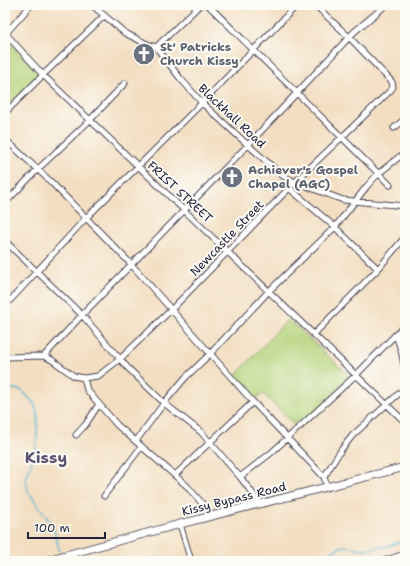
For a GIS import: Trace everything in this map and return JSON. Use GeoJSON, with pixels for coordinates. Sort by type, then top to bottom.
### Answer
{"type":"FeatureCollection","features":[{"type":"Feature","properties":{"kind":"main road","name":"Kissy Bypass Road"},"geometry":{"type":"LineString","coordinates":[[44,561],[260,503],[405,467]]}},
{"type":"Feature","properties":{"kind":"street","name":"FRIST STREET"},"geometry":{"type":"LineString","coordinates":[[31,5],[7,32],[6,36],[42,75],[184,209],[268,292],[405,422]]}},
{"type":"Feature","properties":{"kind":"street","name":"Blackhall Road"},"geometry":{"type":"LineString","coordinates":[[92,5],[125,33],[156,47],[202,103],[283,176],[343,200],[405,206]]}},
{"type":"Feature","properties":{"kind":"street"},"geometry":{"type":"LineString","coordinates":[[156,47],[200,5]]}},
{"type":"Feature","properties":{"kind":"street"},"geometry":{"type":"LineString","coordinates":[[208,5],[390,185]]}},
{"type":"Feature","properties":{"kind":"street"},"geometry":{"type":"LineString","coordinates":[[5,306],[38,272],[86,218],[202,103],[297,5]]}},
{"type":"Feature","properties":{"kind":"street","name":"Newcastle Street"},"geometry":{"type":"LineString","coordinates":[[84,378],[98,376],[120,359],[171,310],[295,182],[390,91],[393,84],[315,5]]}},
{"type":"Feature","properties":{"kind":"street"},"geometry":{"type":"LineString","coordinates":[[44,356],[184,209],[297,94],[349,38],[386,5]]}},
{"type":"Feature","properties":{"kind":"street"},"geometry":{"type":"LineString","coordinates":[[5,113],[42,75],[104,16]]}},
{"type":"Feature","properties":{"kind":"street"},"geometry":{"type":"LineString","coordinates":[[5,203],[38,169],[90,120],[125,83]]}},
{"type":"Feature","properties":{"kind":"street"},"geometry":{"type":"LineString","coordinates":[[394,128],[405,119]]}},
{"type":"Feature","properties":{"kind":"street"},"geometry":{"type":"LineString","coordinates":[[5,138],[38,169],[131,264],[253,402],[324,477],[327,486]]}},
{"type":"Feature","properties":{"kind":"street"},"geometry":{"type":"LineString","coordinates":[[136,441],[164,403],[186,378],[268,292],[335,227],[378,174],[399,157]]}},
{"type":"Feature","properties":{"kind":"street"},"geometry":{"type":"LineString","coordinates":[[289,188],[335,227],[378,269]]}},
{"type":"Feature","properties":{"kind":"street"},"geometry":{"type":"LineString","coordinates":[[314,334],[378,269],[405,237]]}},
{"type":"Feature","properties":{"kind":"street"},"geometry":{"type":"LineString","coordinates":[[5,241],[82,315],[120,359],[164,403],[196,428],[210,442],[260,503]]}},
{"type":"Feature","properties":{"kind":"street"},"geometry":{"type":"LineString","coordinates":[[240,477],[287,438],[356,375],[405,325]]}},
{"type":"Feature","properties":{"kind":"street"},"geometry":{"type":"LineString","coordinates":[[396,335],[405,370]]}},
{"type":"Feature","properties":{"kind":"street"},"geometry":{"type":"LineString","coordinates":[[5,357],[44,356],[74,376],[84,378],[87,390],[117,425],[187,486],[213,516]]}},
{"type":"Feature","properties":{"kind":"street"},"geometry":{"type":"LineString","coordinates":[[324,477],[341,450],[353,435],[405,388]]}},
{"type":"Feature","properties":{"kind":"street"},"geometry":{"type":"LineString","coordinates":[[175,475],[253,402]]}},
{"type":"Feature","properties":{"kind":"street"},"geometry":{"type":"LineString","coordinates":[[76,435],[86,424],[99,404]]}},
{"type":"Feature","properties":{"kind":"street"},"geometry":{"type":"LineString","coordinates":[[104,496],[141,446]]}},
{"type":"Feature","properties":{"kind":"street"},"geometry":{"type":"LineString","coordinates":[[180,524],[190,561]]}},
{"type":"Feature","properties":{"kind":"street"},"geometry":{"type":"LineString","coordinates":[[383,561],[405,554]]}},
{"type":"Feature","properties":{"kind":"green space"},"geometry":{"type":"Polygon","coordinates":[[[5,37],[39,73],[6,111],[5,110],[5,37]]]}},
{"type":"Feature","properties":{"kind":"green space"},"geometry":{"type":"Polygon","coordinates":[[[288,319],[353,379],[299,429],[263,394],[253,400],[233,378],[288,319]]]}},
{"type":"Feature","properties":{"kind":"waterway"},"geometry":{"type":"LineString","coordinates":[[5,388],[21,390],[34,403],[38,417],[36,448],[26,479],[28,491],[53,526],[60,553]]}},
{"type":"Feature","properties":{"kind":"waterway"},"geometry":{"type":"LineString","coordinates":[[319,561],[331,552],[343,546],[365,549],[385,547],[405,540]]}},
{"type":"Feature","properties":{"kind":"place","name":"St' Patricks Church Kissy"},"geometry":{"type":"Point","coordinates":[144,54]}},
{"type":"Feature","properties":{"kind":"place","name":"Achiever's Gospel Chapel (AGC)"},"geometry":{"type":"Point","coordinates":[232,177]}},
{"type":"Feature","properties":{"kind":"district","name":"Kissy"},"geometry":{"type":"Point","coordinates":[46,457]}}]}
